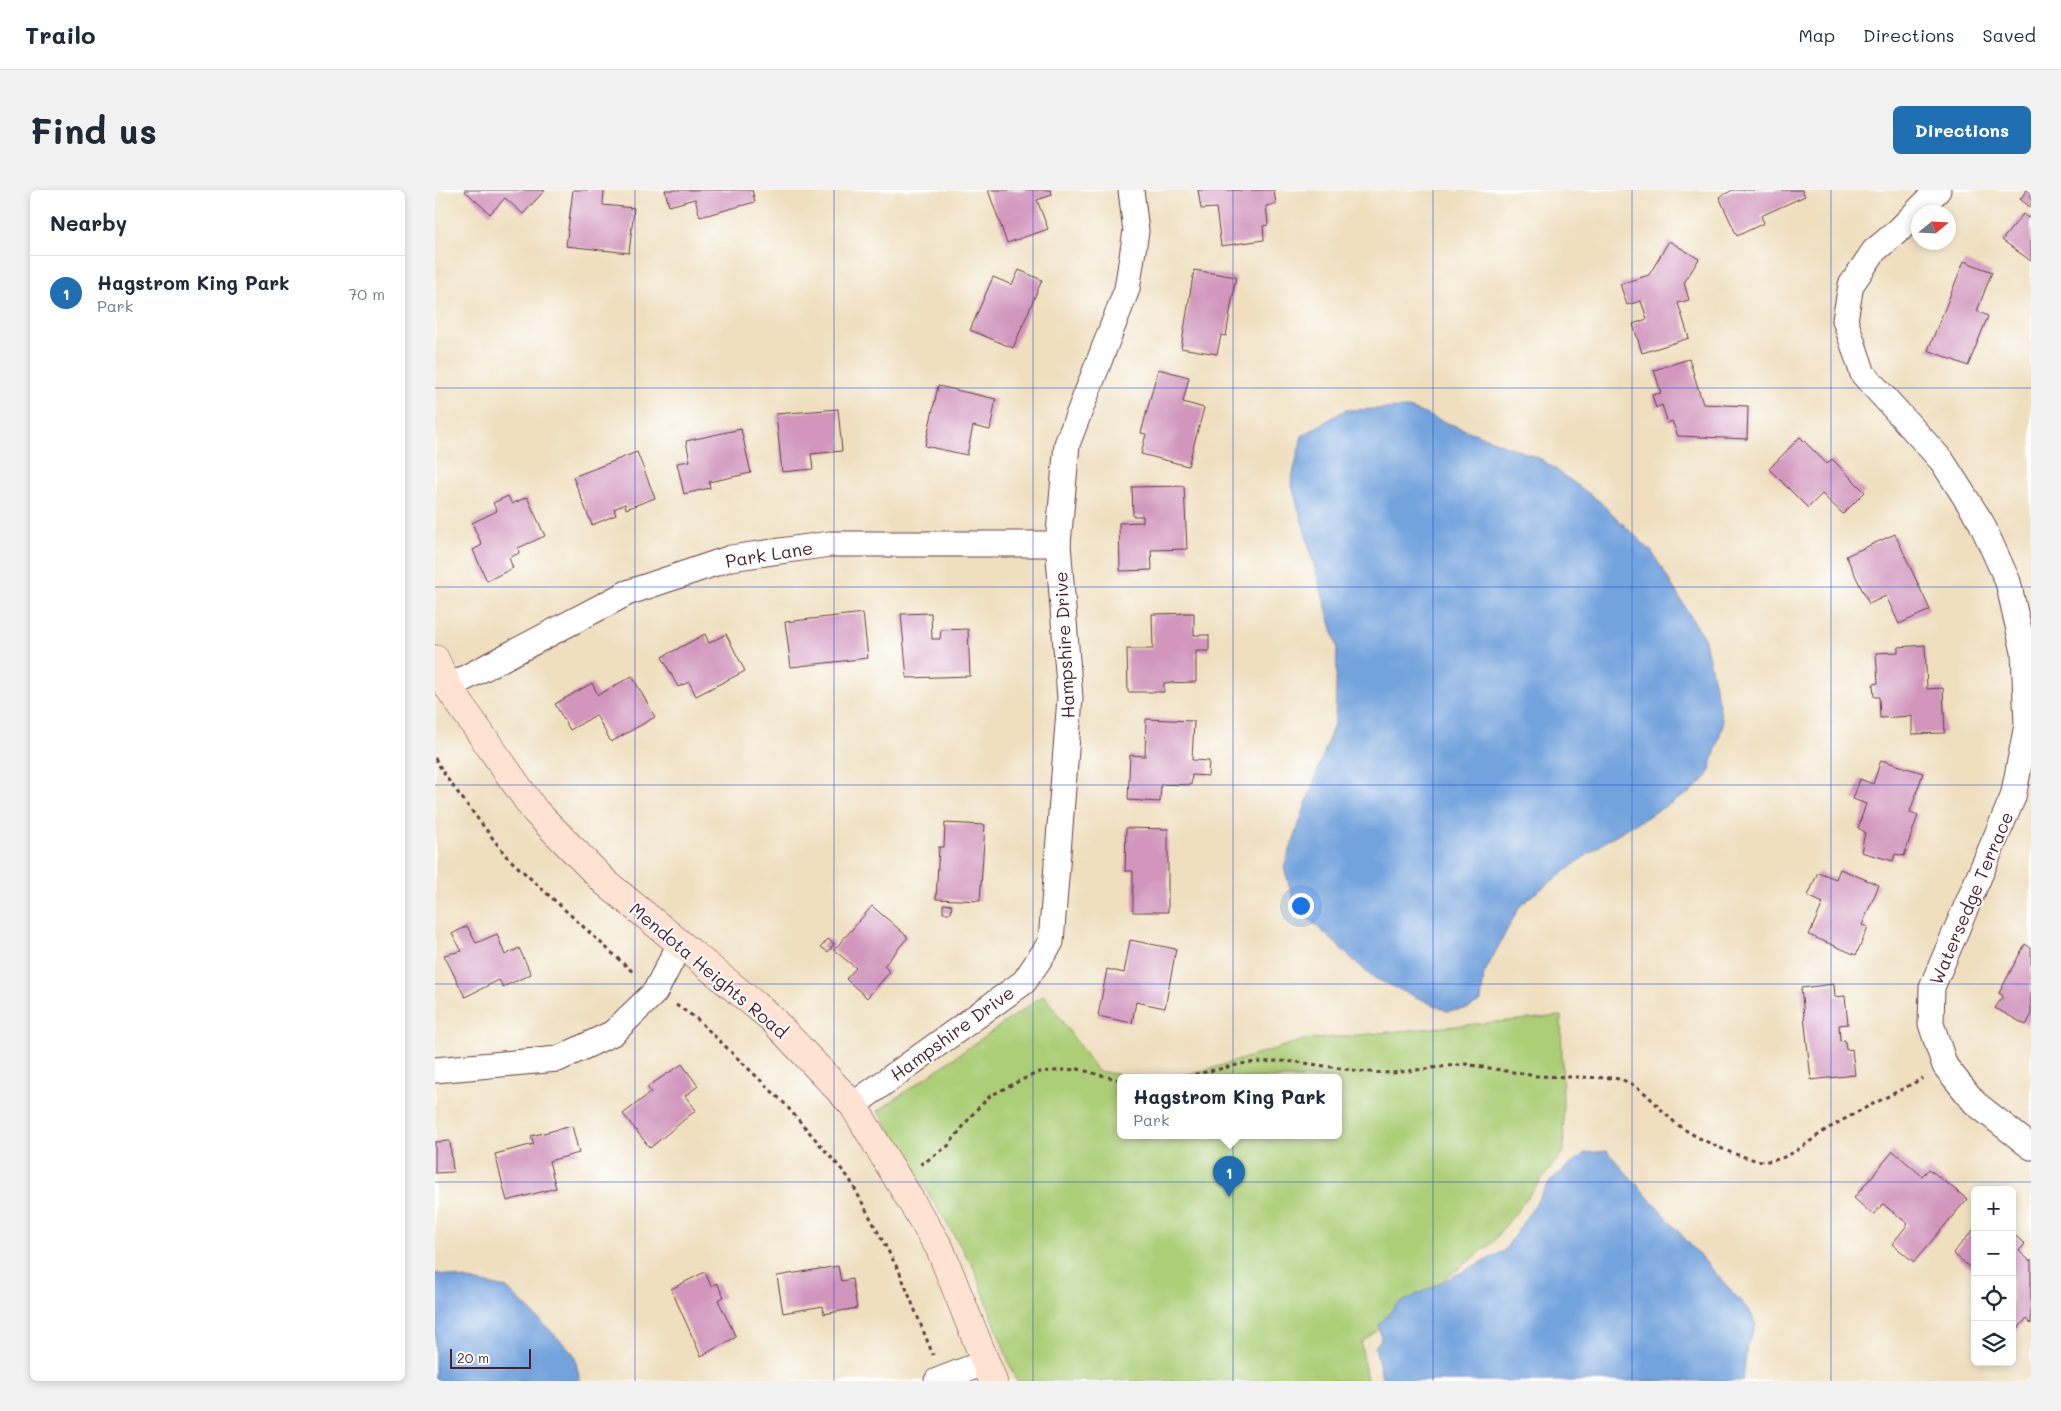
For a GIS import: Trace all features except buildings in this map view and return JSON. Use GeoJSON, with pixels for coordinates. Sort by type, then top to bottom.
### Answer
{"type":"FeatureCollection","features":[{"type":"Feature","properties":{"kind":"street","name":"Hampshire Drive"},"geometry":{"type":"LineString","coordinates":[[853,1105],[1024,982],[1051,942],[1071,698],[1058,544],[1067,444],[1127,288],[1136,231],[1131,190]]}},
{"type":"Feature","properties":{"kind":"street","name":"Watersedge Terrace"},"geometry":{"type":"LineString","coordinates":[[1938,190],[1899,230],[1874,251],[1851,285],[1845,320],[1863,374],[1942,461],[1981,522],[2008,582],[2024,652],[2027,725],[2013,797],[1932,987],[1931,1024],[1945,1066],[1975,1103],[2031,1147]]}},
{"type":"Feature","properties":{"kind":"street","name":"Park Lane"},"geometry":{"type":"LineString","coordinates":[[449,687],[627,593],[731,558],[830,544],[1058,544]]}},
{"type":"Feature","properties":{"kind":"street","name":"Mendota Heights Road"},"geometry":{"type":"LineString","coordinates":[[435,659],[449,687],[535,811],[606,883],[771,1018],[853,1105],[940,1249],[989,1372]]}},
{"type":"Feature","properties":{"kind":"street"},"geometry":{"type":"LineString","coordinates":[[435,1070],[558,1059],[613,1033],[655,992],[680,944]]}},
{"type":"Feature","properties":{"kind":"street"},"geometry":{"type":"LineString","coordinates":[[939,1380],[989,1372]]}},
{"type":"Feature","properties":{"kind":"path"},"geometry":{"type":"LineString","coordinates":[[435,758],[446,777],[507,856],[585,930],[655,992],[696,1018],[784,1103],[849,1178],[900,1273],[939,1380]]}},
{"type":"Feature","properties":{"kind":"path"},"geometry":{"type":"LineString","coordinates":[[1197,1074],[1247,1063],[1279,1061],[1366,1072],[1392,1073],[1465,1064],[1536,1076],[1614,1078],[1637,1086],[1647,1093],[1678,1125],[1691,1133],[1745,1158],[1765,1161],[1780,1159],[1795,1152],[1829,1128],[1945,1066]]}},
{"type":"Feature","properties":{"kind":"path"},"geometry":{"type":"LineString","coordinates":[[918,1157],[922,1164],[948,1146],[989,1096],[1039,1072],[1078,1069],[1117,1079]]}},
{"type":"Feature","properties":{"kind":"green space"},"geometry":{"type":"Polygon","coordinates":[[[1044,995],[1097,1071],[1117,1074],[1117,1139],[1342,1139],[1342,1074],[1193,1074],[1304,1040],[1561,1016],[1564,1151],[1491,1244],[1361,1343],[1367,1381],[1016,1381],[974,1268],[878,1111],[1044,995]]]}},
{"type":"Feature","properties":{"kind":"water"},"geometry":{"type":"Polygon","coordinates":[[[1409,408],[1541,459],[1599,501],[1652,552],[1705,640],[1723,724],[1708,776],[1692,791],[1609,839],[1530,897],[1518,909],[1484,974],[1481,1001],[1468,1009],[1447,1011],[1372,977],[1295,906],[1284,867],[1335,721],[1337,647],[1291,482],[1302,436],[1345,410],[1409,408]]]}},
{"type":"Feature","properties":{"kind":"water"},"geometry":{"type":"Polygon","coordinates":[[[1607,1151],[1751,1313],[1756,1326],[1747,1345],[1743,1381],[1383,1381],[1375,1347],[1381,1339],[1379,1325],[1396,1305],[1504,1251],[1552,1179],[1585,1153],[1607,1151]]]}},
{"type":"Feature","properties":{"kind":"water"},"geometry":{"type":"Polygon","coordinates":[[[435,1273],[507,1288],[574,1354],[580,1381],[435,1381],[435,1273]]]}},
{"type":"Feature","properties":{"kind":"place","name":"Hagstrom King Park"},"geometry":{"type":"Point","coordinates":[1229,1197]}}]}
